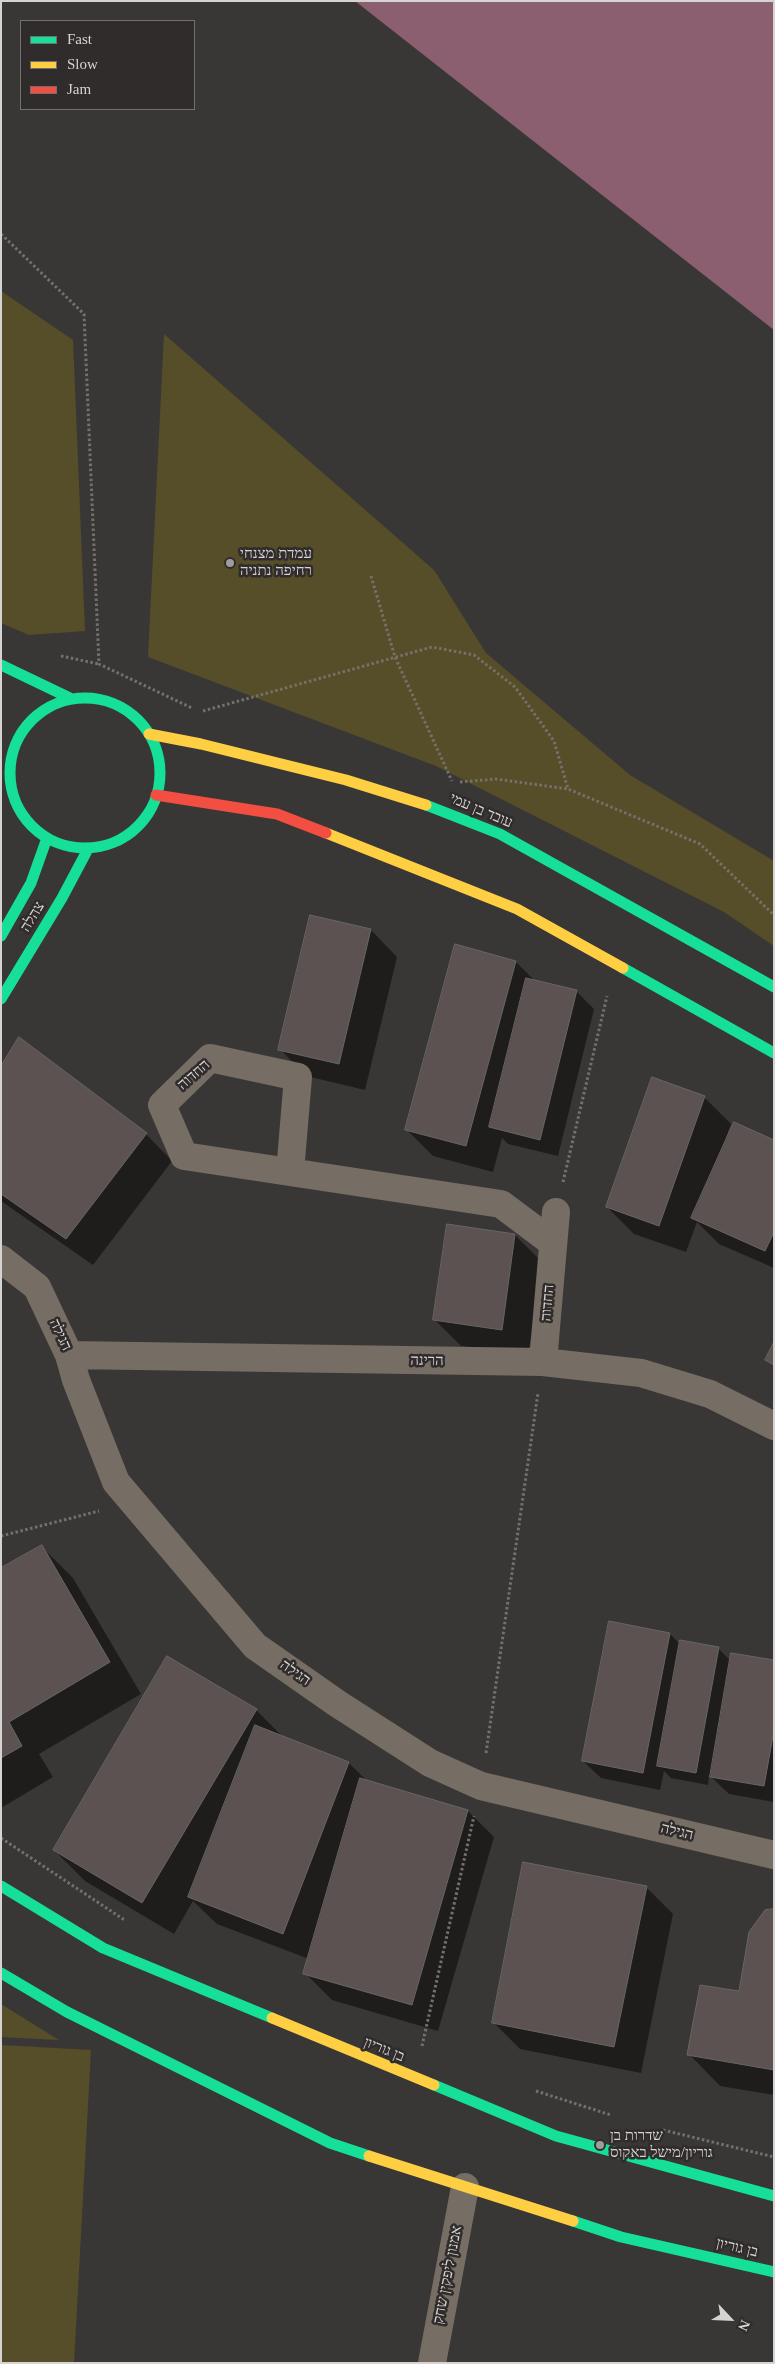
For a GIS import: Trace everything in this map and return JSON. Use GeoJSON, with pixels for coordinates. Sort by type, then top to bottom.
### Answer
{"type":"FeatureCollection","features":[{"type":"Feature","properties":{"kind":"street"},"geometry":{"type":"LineString","coordinates":[[1,665],[72,700]]}},
{"type":"Feature","properties":{"kind":"street"},"geometry":{"type":"LineString","coordinates":[[89,697],[117,704],[142,722],[149,734],[157,747],[161,776],[154,805],[137,829],[111,845],[81,850],[53,843],[29,826],[13,800],[9,771],[16,741],[32,717],[59,702],[89,697]]}},
{"type":"Feature","properties":{"kind":"street","name":"עובד בן עמי"},"geometry":{"type":"LineString","coordinates":[[149,734],[201,744],[346,780],[422,803],[500,834],[774,987]]}},
{"type":"Feature","properties":{"kind":"street"},"geometry":{"type":"LineString","coordinates":[[1,749],[12,755]]}},
{"type":"Feature","properties":{"kind":"street"},"geometry":{"type":"LineString","coordinates":[[156,795],[204,801],[277,814],[517,909],[774,1053]]}},
{"type":"Feature","properties":{"kind":"street","name":"צהלה"},"geometry":{"type":"LineString","coordinates":[[1,936],[31,883],[47,838]]}},
{"type":"Feature","properties":{"kind":"street","name":"צהלה"},"geometry":{"type":"LineString","coordinates":[[1,999],[62,898],[88,849]]}},
{"type":"Feature","properties":{"kind":"street","name":"החדוה"},"geometry":{"type":"LineString","coordinates":[[290,1172],[298,1077],[210,1058],[162,1104],[184,1156],[501,1204],[553,1243]]}},
{"type":"Feature","properties":{"kind":"street","name":"החדוה"},"geometry":{"type":"LineString","coordinates":[[543,1362],[556,1212]]}},
{"type":"Feature","properties":{"kind":"street","name":"הגילה"},"geometry":{"type":"LineString","coordinates":[[1,1259],[37,1287],[69,1355],[76,1380],[116,1482],[255,1646],[338,1704],[430,1763],[481,1786],[774,1855]]}},
{"type":"Feature","properties":{"kind":"street","name":"הרינה"},"geometry":{"type":"LineString","coordinates":[[69,1355],[543,1362],[641,1373],[710,1394],[774,1426]]}},
{"type":"Feature","properties":{"kind":"street","name":"בן גוריון"},"geometry":{"type":"LineString","coordinates":[[1,1886],[103,1948],[556,2136],[774,2196]]}},
{"type":"Feature","properties":{"kind":"street","name":"בן גוריון"},"geometry":{"type":"LineString","coordinates":[[1,1973],[67,2012],[330,2143],[621,2237],[774,2272]]}},
{"type":"Feature","properties":{"kind":"street","name":"אמנון ליפקין שחק"},"geometry":{"type":"LineString","coordinates":[[432,2363],[465,2187]]}},
{"type":"Feature","properties":{"kind":"path"},"geometry":{"type":"LineString","coordinates":[[1,234],[84,314],[99,664],[200,712],[432,647],[474,655],[515,687],[554,741],[568,789]]}},
{"type":"Feature","properties":{"kind":"path"},"geometry":{"type":"LineString","coordinates":[[371,576],[395,657],[453,783],[496,779],[568,789],[700,844],[774,915]]}},
{"type":"Feature","properties":{"kind":"path"},"geometry":{"type":"LineString","coordinates":[[556,1212],[615,965]]}},
{"type":"Feature","properties":{"kind":"path"},"geometry":{"type":"LineString","coordinates":[[414,2078],[481,1786],[543,1362]]}},
{"type":"Feature","properties":{"kind":"path"},"geometry":{"type":"LineString","coordinates":[[1,1536],[134,1503]]}},
{"type":"Feature","properties":{"kind":"path"},"geometry":{"type":"LineString","coordinates":[[1,1838],[131,1924]]}},
{"type":"Feature","properties":{"kind":"path"},"geometry":{"type":"LineString","coordinates":[[527,2088],[619,2118]]}},
{"type":"Feature","properties":{"kind":"path"},"geometry":{"type":"LineString","coordinates":[[657,2128],[774,2157]]}},
{"type":"Feature","properties":{"kind":"shaded area"},"geometry":{"type":"Polygon","coordinates":[[[355,1],[774,1],[774,330],[355,1]]]}},
{"type":"Feature","properties":{"kind":"shaded area"},"geometry":{"type":"Polygon","coordinates":[[[1,291],[73,340],[85,631],[29,635],[1,623],[1,291]]]}},
{"type":"Feature","properties":{"kind":"shaded area"},"geometry":{"type":"Polygon","coordinates":[[[164,334],[434,570],[486,653],[630,775],[774,861],[774,946],[724,912],[436,766],[148,657],[164,334]]]}},
{"type":"Feature","properties":{"kind":"shaded area"},"geometry":{"type":"Polygon","coordinates":[[[1,2004],[59,2040],[1,2037],[1,2004]]]}},
{"type":"Feature","properties":{"kind":"shaded area"},"geometry":{"type":"Polygon","coordinates":[[[1,2045],[91,2050],[74,2363],[1,2363],[1,2045]]]}},
{"type":"Feature","properties":{"kind":"building"},"geometry":{"type":"Polygon","coordinates":[[[310,915],[371,929],[339,1064],[278,1050],[310,915]]]}},
{"type":"Feature","properties":{"kind":"building"},"geometry":{"type":"Polygon","coordinates":[[[455,944],[516,961],[466,1146],[405,1130],[455,944]]]}},
{"type":"Feature","properties":{"kind":"building"},"geometry":{"type":"Polygon","coordinates":[[[526,978],[577,990],[540,1140],[489,1127],[526,978]]]}},
{"type":"Feature","properties":{"kind":"building"},"geometry":{"type":"Polygon","coordinates":[[[19,1037],[147,1133],[66,1239],[1,1194],[1,1066],[19,1037]]]}},
{"type":"Feature","properties":{"kind":"building"},"geometry":{"type":"Polygon","coordinates":[[[652,1077],[705,1096],[659,1226],[606,1207],[652,1077]]]}},
{"type":"Feature","properties":{"kind":"building"},"geometry":{"type":"Polygon","coordinates":[[[734,1122],[774,1140],[774,1232],[765,1251],[691,1218],[734,1122]]]}},
{"type":"Feature","properties":{"kind":"building"},"geometry":{"type":"Polygon","coordinates":[[[447,1224],[515,1234],[502,1330],[433,1320],[447,1224]]]}},
{"type":"Feature","properties":{"kind":"building"},"geometry":{"type":"Polygon","coordinates":[[[774,1342],[774,1365],[765,1360],[774,1342]]]}},
{"type":"Feature","properties":{"kind":"building"},"geometry":{"type":"Polygon","coordinates":[[[42,1545],[110,1662],[9,1722],[22,1746],[1,1758],[1,1568],[42,1545]]]}},
{"type":"Feature","properties":{"kind":"building"},"geometry":{"type":"Polygon","coordinates":[[[609,1621],[670,1633],[643,1773],[582,1761],[609,1621]]]}},
{"type":"Feature","properties":{"kind":"building"},"geometry":{"type":"Polygon","coordinates":[[[680,1640],[719,1647],[696,1773],[657,1766],[680,1640]]]}},
{"type":"Feature","properties":{"kind":"building"},"geometry":{"type":"Polygon","coordinates":[[[731,1653],[774,1660],[774,1730],[764,1786],[710,1777],[731,1653]]]}},
{"type":"Feature","properties":{"kind":"building"},"geometry":{"type":"Polygon","coordinates":[[[167,1656],[257,1709],[142,1903],[53,1850],[167,1656]]]}},
{"type":"Feature","properties":{"kind":"building"},"geometry":{"type":"Polygon","coordinates":[[[255,1725],[349,1762],[283,1934],[188,1897],[255,1725]]]}},
{"type":"Feature","properties":{"kind":"building"},"geometry":{"type":"Polygon","coordinates":[[[360,1778],[468,1810],[412,2005],[303,1974],[360,1778]]]}},
{"type":"Feature","properties":{"kind":"building"},"geometry":{"type":"Polygon","coordinates":[[[523,1862],[647,1886],[614,2047],[492,2023],[523,1862]]]}},
{"type":"Feature","properties":{"kind":"building"},"geometry":{"type":"Polygon","coordinates":[[[774,1909],[774,2070],[687,2055],[700,1985],[739,1991],[749,1932],[765,1910],[774,1909]]]}},
{"type":"Feature","properties":{"kind":"traffic: fast"},"geometry":{"type":"LineString","coordinates":[[1,665],[72,699]]}},
{"type":"Feature","properties":{"kind":"traffic: fast"},"geometry":{"type":"LineString","coordinates":[[85,698],[100,699],[114,703],[127,710],[138,720],[148,731],[155,744],[159,758],[160,773],[159,788],[155,802],[148,815],[138,826],[127,836],[114,843],[100,847],[85,848],[70,847],[56,843],[43,836],[32,826],[22,815],[15,802],[11,788],[10,773],[11,758],[15,744],[22,731],[32,720],[43,710],[56,703],[70,699],[85,698]]}},
{"type":"Feature","properties":{"kind":"traffic: fast"},"geometry":{"type":"LineString","coordinates":[[426,805],[500,834],[774,987]]}},
{"type":"Feature","properties":{"kind":"traffic: fast"},"geometry":{"type":"LineString","coordinates":[[1,936],[31,883],[47,838]]}},
{"type":"Feature","properties":{"kind":"traffic: fast"},"geometry":{"type":"LineString","coordinates":[[1,999],[62,898],[88,849]]}},
{"type":"Feature","properties":{"kind":"traffic: fast"},"geometry":{"type":"LineString","coordinates":[[623,968],[774,1053]]}},
{"type":"Feature","properties":{"kind":"traffic: fast"},"geometry":{"type":"LineString","coordinates":[[1,1886],[103,1948],[272,2018]]}},
{"type":"Feature","properties":{"kind":"traffic: fast"},"geometry":{"type":"LineString","coordinates":[[1,1973],[67,2012],[330,2143],[369,2156]]}},
{"type":"Feature","properties":{"kind":"traffic: fast"},"geometry":{"type":"LineString","coordinates":[[434,2085],[556,2136],[774,2196]]}},
{"type":"Feature","properties":{"kind":"traffic: fast"},"geometry":{"type":"LineString","coordinates":[[573,2221],[621,2237],[774,2272]]}},
{"type":"Feature","properties":{"kind":"traffic: slow"},"geometry":{"type":"LineString","coordinates":[[149,734],[201,744],[346,780],[426,805]]}},
{"type":"Feature","properties":{"kind":"traffic: slow"},"geometry":{"type":"LineString","coordinates":[[326,833],[517,909],[623,968]]}},
{"type":"Feature","properties":{"kind":"traffic: slow"},"geometry":{"type":"LineString","coordinates":[[272,2018],[434,2085]]}},
{"type":"Feature","properties":{"kind":"traffic: slow"},"geometry":{"type":"LineString","coordinates":[[369,2156],[573,2221]]}},
{"type":"Feature","properties":{"kind":"traffic: jam"},"geometry":{"type":"LineString","coordinates":[[156,795],[277,814],[326,833]]}},
{"type":"Feature","properties":{"kind":"place","name":"עמדת מצנחי רחיפה נתניה"},"geometry":{"type":"Point","coordinates":[230,563]}},
{"type":"Feature","properties":{"kind":"place","name":"שדרות בן גוריון/מישל באקוס"},"geometry":{"type":"Point","coordinates":[600,2145]}}]}
